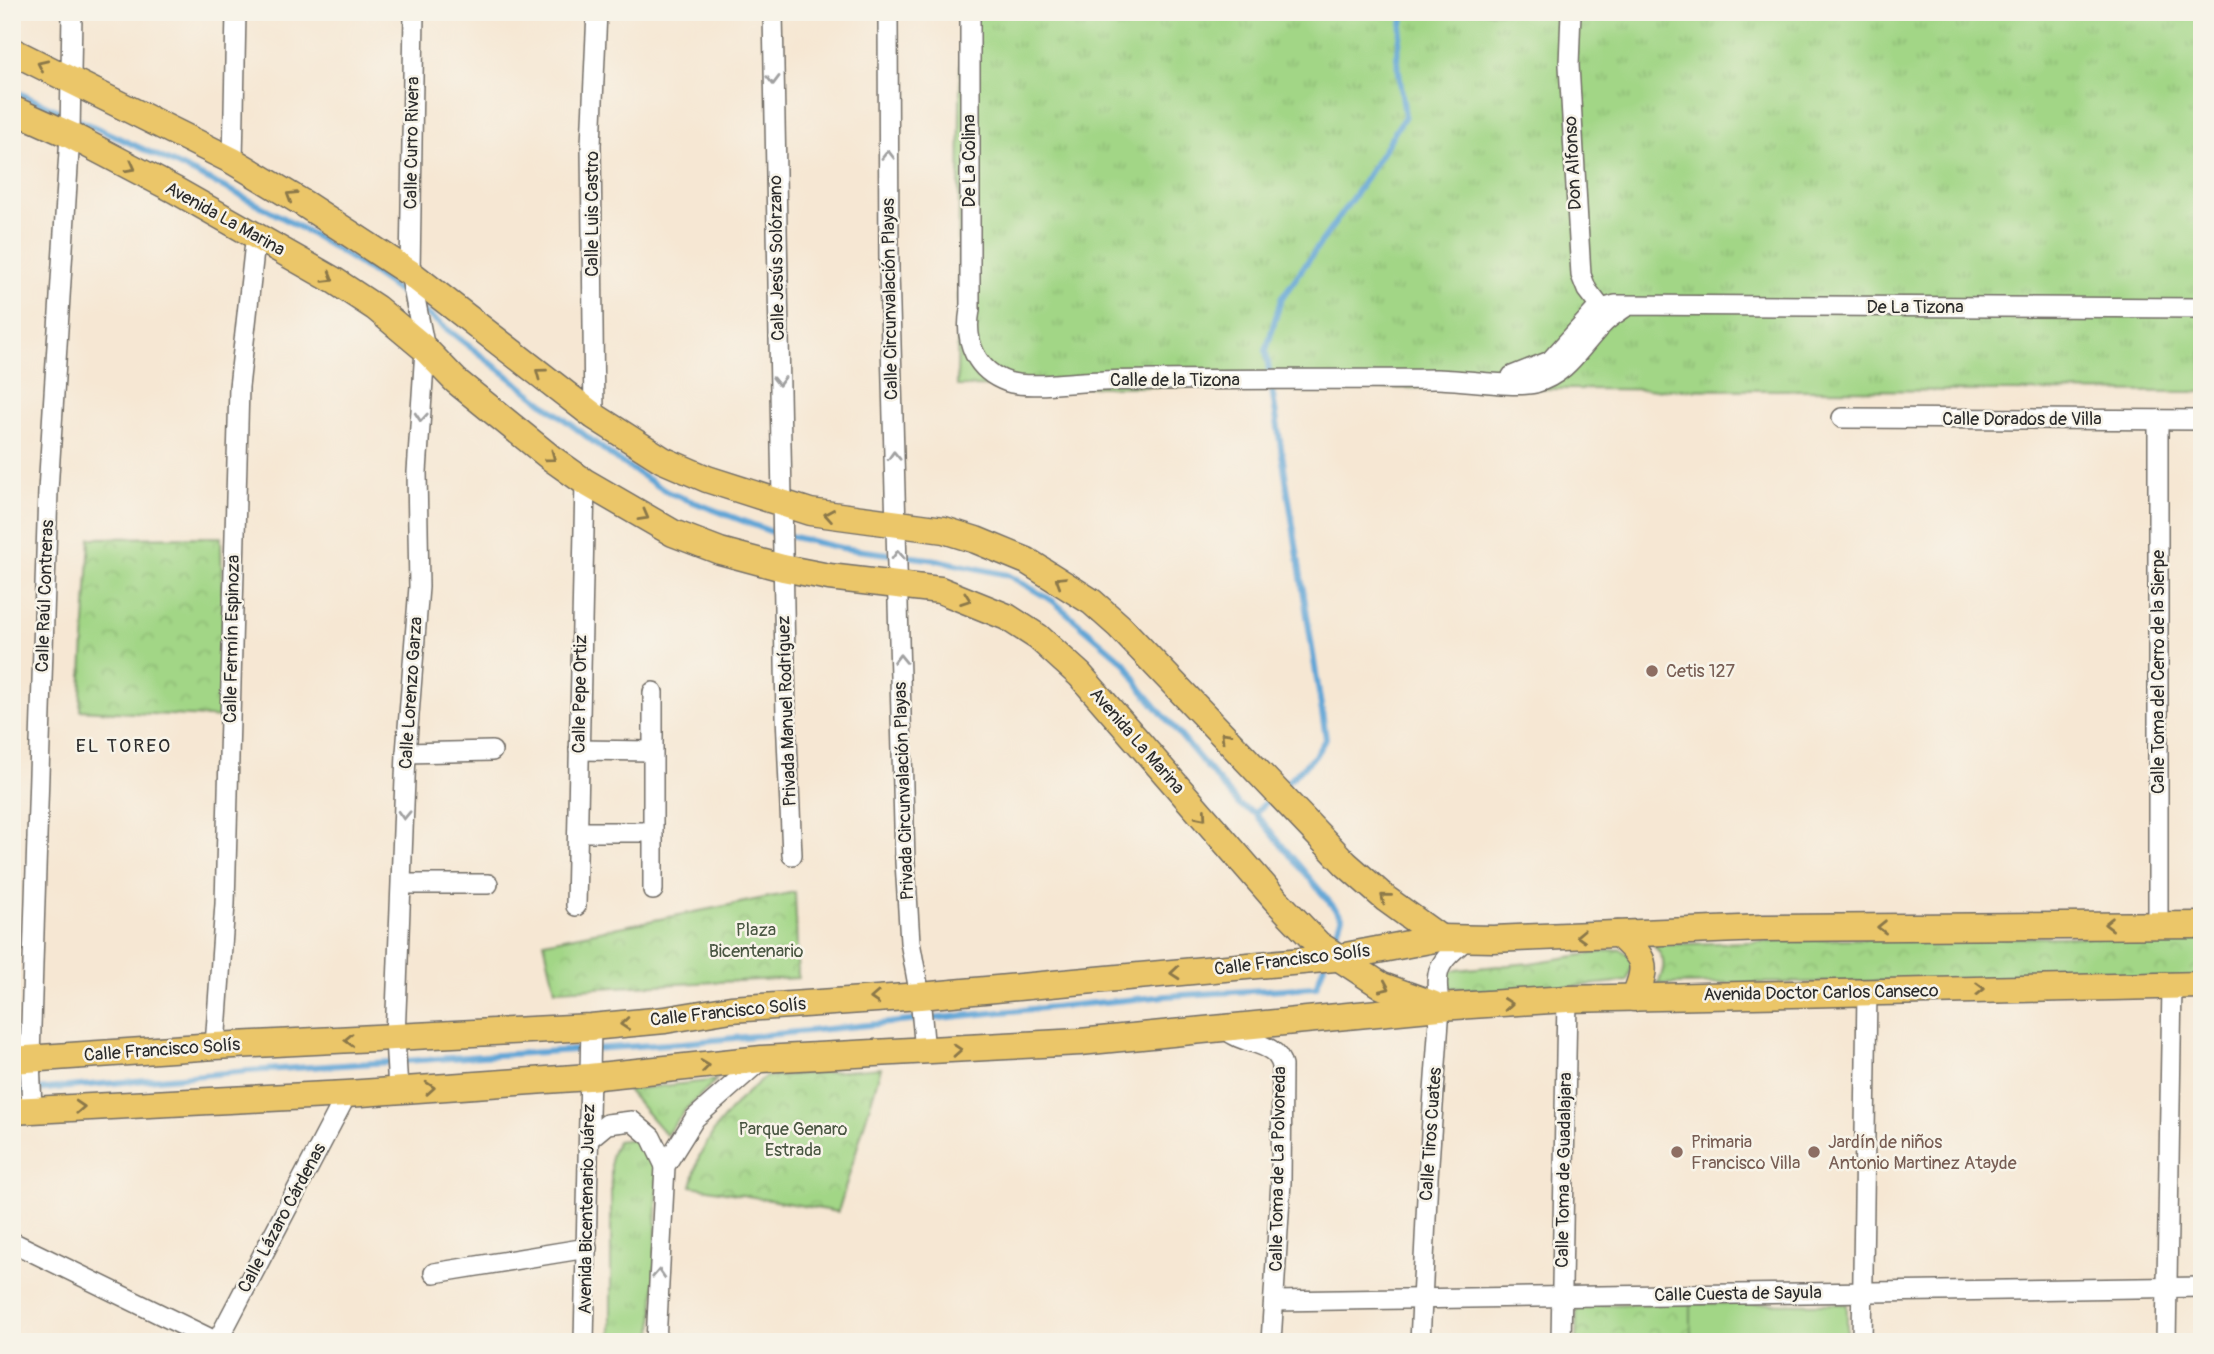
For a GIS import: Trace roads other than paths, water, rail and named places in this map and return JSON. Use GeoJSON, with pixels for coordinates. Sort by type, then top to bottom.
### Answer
{"type":"FeatureCollection","features":[{"type":"Feature","properties":{"kind":"main road"},"geometry":{"type":"LineString","coordinates":[[12,51],[73,79],[233,161],[410,273],[594,416],[663,460],[707,480],[810,512],[944,530],[976,540],[1027,561],[1092,601],[1153,660],[1346,864],[1386,900],[1440,938],[1764,928],[2202,925]]}},
{"type":"Feature","properties":{"kind":"main road","name":"Avenida La Marina"},"geometry":{"type":"LineString","coordinates":[[12,109],[70,135],[256,233],[376,308],[425,349],[456,381],[585,482],[673,533],[720,551],[783,568],[940,590],[1007,617],[1038,637],[1080,675],[1327,959],[1382,986],[1440,1007]]}},
{"type":"Feature","properties":{"kind":"main road"},"geometry":{"type":"LineString","coordinates":[[1618,934],[1635,948],[1643,961],[1644,973],[1634,998]]}},
{"type":"Feature","properties":{"kind":"main road","name":"Calle Francisco Solís"},"geometry":{"type":"LineString","coordinates":[[21,1059],[215,1046],[591,1027],[665,1020],[731,1009],[920,996],[1327,959],[1440,938]]}},
{"type":"Feature","properties":{"kind":"main road","name":"Avenida Doctor Carlos Canseco"},"geometry":{"type":"LineString","coordinates":[[1440,1007],[1567,999],[2202,985]]}},
{"type":"Feature","properties":{"kind":"main road"},"geometry":{"type":"LineString","coordinates":[[22,1110],[347,1094],[589,1077],[762,1059],[925,1052],[1227,1030],[1440,1007]]}},
{"type":"Feature","properties":{"kind":"street","name":"Calle Raúl Contreras"},"geometry":{"type":"LineString","coordinates":[[22,1110],[21,1059],[48,491],[73,79],[72,12]]}},
{"type":"Feature","properties":{"kind":"street"},"geometry":{"type":"LineString","coordinates":[[233,161],[236,12]]}},
{"type":"Feature","properties":{"kind":"street","name":"Calle Curro Rivera"},"geometry":{"type":"LineString","coordinates":[[410,273],[414,12]]}},
{"type":"Feature","properties":{"kind":"street","name":"Calle Luis Castro"},"geometry":{"type":"LineString","coordinates":[[594,416],[592,145],[597,12]]}},
{"type":"Feature","properties":{"kind":"street","name":"Calle Jesús Solórzano"},"geometry":{"type":"LineString","coordinates":[[773,12],[781,503]]}},
{"type":"Feature","properties":{"kind":"street"},"geometry":{"type":"LineString","coordinates":[[869,12],[887,20]]}},
{"type":"Feature","properties":{"kind":"street","name":"De La Colina"},"geometry":{"type":"LineString","coordinates":[[970,12],[970,310]]}},
{"type":"Feature","properties":{"kind":"street","name":"Don Alfonso"},"geometry":{"type":"LineString","coordinates":[[1571,12],[1569,65],[1581,275],[1587,290],[1605,313]]}},
{"type":"Feature","properties":{"kind":"street","name":"Calle Circunvalación Playas"},"geometry":{"type":"LineString","coordinates":[[887,20],[889,284],[899,586]]}},
{"type":"Feature","properties":{"kind":"street","name":"Calle Fermín Espinoza"},"geometry":{"type":"LineString","coordinates":[[215,1046],[225,891],[239,387],[256,233]]}},
{"type":"Feature","properties":{"kind":"street"},"geometry":{"type":"LineString","coordinates":[[410,273],[425,349]]}},
{"type":"Feature","properties":{"kind":"street","name":"De La Tizona"},"geometry":{"type":"LineString","coordinates":[[1605,313],[1627,306],[2202,308]]}},
{"type":"Feature","properties":{"kind":"street","name":"Calle de la Tizona"},"geometry":{"type":"LineString","coordinates":[[970,310],[982,341],[1002,365],[1057,382],[1500,382],[1550,361],[1605,313]]}},
{"type":"Feature","properties":{"kind":"street","name":"Calle Lorenzo Garza"},"geometry":{"type":"LineString","coordinates":[[398,1090],[395,1038],[406,753],[419,587],[417,472],[425,349]]}},
{"type":"Feature","properties":{"kind":"street","name":"Calle Dorados de Villa"},"geometry":{"type":"LineString","coordinates":[[1842,418],[2202,420]]}},
{"type":"Feature","properties":{"kind":"street","name":"Calle Toma del Cerro de la Sierpe"},"geometry":{"type":"LineString","coordinates":[[2158,420],[2158,924]]}},
{"type":"Feature","properties":{"kind":"street","name":"Calle Pepe Ortiz"},"geometry":{"type":"LineString","coordinates":[[576,906],[585,482]]}},
{"type":"Feature","properties":{"kind":"street"},"geometry":{"type":"LineString","coordinates":[[781,503],[783,568]]}},
{"type":"Feature","properties":{"kind":"street","name":"Privada Manuel Rodríguez"},"geometry":{"type":"LineString","coordinates":[[783,568],[792,855]]}},
{"type":"Feature","properties":{"kind":"street","name":"Privada Circunvalación Playas"},"geometry":{"type":"LineString","coordinates":[[899,586],[905,862],[910,942],[920,996],[925,1052]]}},
{"type":"Feature","properties":{"kind":"street"},"geometry":{"type":"LineString","coordinates":[[653,692],[653,890]]}},
{"type":"Feature","properties":{"kind":"street"},"geometry":{"type":"LineString","coordinates":[[579,750],[652,751]]}},
{"type":"Feature","properties":{"kind":"street"},"geometry":{"type":"LineString","coordinates":[[406,753],[492,751]]}},
{"type":"Feature","properties":{"kind":"street"},"geometry":{"type":"LineString","coordinates":[[578,832],[651,832]]}},
{"type":"Feature","properties":{"kind":"street"},"geometry":{"type":"LineString","coordinates":[[402,884],[488,884]]}},
{"type":"Feature","properties":{"kind":"street","name":"Calle Tiros Cuates"},"geometry":{"type":"LineString","coordinates":[[1420,1342],[1440,1007],[1436,982],[1438,968],[1445,957],[1467,939]]}},
{"type":"Feature","properties":{"kind":"street"},"geometry":{"type":"LineString","coordinates":[[2166,1342],[2172,985]]}},
{"type":"Feature","properties":{"kind":"street"},"geometry":{"type":"LineString","coordinates":[[1862,1342],[1867,991]]}},
{"type":"Feature","properties":{"kind":"street","name":"Calle Toma de Guadalajara"},"geometry":{"type":"LineString","coordinates":[[1561,1342],[1567,999]]}},
{"type":"Feature","properties":{"kind":"street","name":"Avenida Bicentenario Juárez"},"geometry":{"type":"LineString","coordinates":[[584,1342],[591,1027]]}},
{"type":"Feature","properties":{"kind":"street","name":"Calle Toma de La Polvoreda"},"geometry":{"type":"LineString","coordinates":[[1227,1030],[1236,1038],[1271,1048],[1280,1056],[1282,1066],[1275,1301],[1271,1342]]}},
{"type":"Feature","properties":{"kind":"street"},"geometry":{"type":"LineString","coordinates":[[656,1342],[665,1166],[695,1118],[762,1059]]}},
{"type":"Feature","properties":{"kind":"street","name":"Calle Lázaro Cárdenas"},"geometry":{"type":"LineString","coordinates":[[217,1342],[347,1094]]}},
{"type":"Feature","properties":{"kind":"street"},"geometry":{"type":"LineString","coordinates":[[590,1138],[607,1124],[632,1121],[650,1137],[665,1166]]}},
{"type":"Feature","properties":{"kind":"street"},"geometry":{"type":"LineString","coordinates":[[12,1242],[217,1342]]}},
{"type":"Feature","properties":{"kind":"street"},"geometry":{"type":"LineString","coordinates":[[433,1273],[587,1248]]}},
{"type":"Feature","properties":{"kind":"street","name":"Calle Cuesta de Sayula"},"geometry":{"type":"LineString","coordinates":[[1275,1301],[2202,1287]]}},
{"type":"Feature","properties":{"kind":"waterway"},"geometry":{"type":"LineString","coordinates":[[1282,787],[1315,756],[1326,738],[1266,351],[1281,299],[1361,186],[1405,116],[1397,57],[1404,12]]}},
{"type":"Feature","properties":{"kind":"waterway"},"geometry":{"type":"LineString","coordinates":[[12,90],[167,160],[268,210],[365,268],[411,301]]}},
{"type":"Feature","properties":{"kind":"waterway"},"geometry":{"type":"LineString","coordinates":[[422,310],[616,459],[667,492],[772,532],[841,548],[937,560],[1008,575],[1053,601],[1126,664],[1142,690],[1239,805],[1255,813],[1272,797]]}},
{"type":"Feature","properties":{"kind":"waterway"},"geometry":{"type":"LineString","coordinates":[[1255,813],[1342,917],[1332,945]]}},
{"type":"Feature","properties":{"kind":"waterway"},"geometry":{"type":"LineString","coordinates":[[12,1092],[248,1071],[683,1043],[1166,996],[1316,987],[1324,965]]}},
{"type":"Feature","properties":{"kind":"place","name":"Cetis 127"},"geometry":{"type":"Point","coordinates":[1652,671]}},
{"type":"Feature","properties":{"kind":"place","name":"Primaria Francisco Villa"},"geometry":{"type":"Point","coordinates":[1677,1152]}},
{"type":"Feature","properties":{"kind":"place","name":"Jardín de niños Antonio Martinez Atayde"},"geometry":{"type":"Point","coordinates":[1814,1152]}},
{"type":"Feature","properties":{"kind":"district","name":"EL TOREO"},"geometry":{"type":"Point","coordinates":[124,746]}},
{"type":"Feature","properties":{"kind":"park label","name":"Plaza Bicentenario"},"geometry":{"type":"Point","coordinates":[756,940]}},
{"type":"Feature","properties":{"kind":"park label","name":"Parque Genaro Estrada"},"geometry":{"type":"Point","coordinates":[793,1139]}}]}
